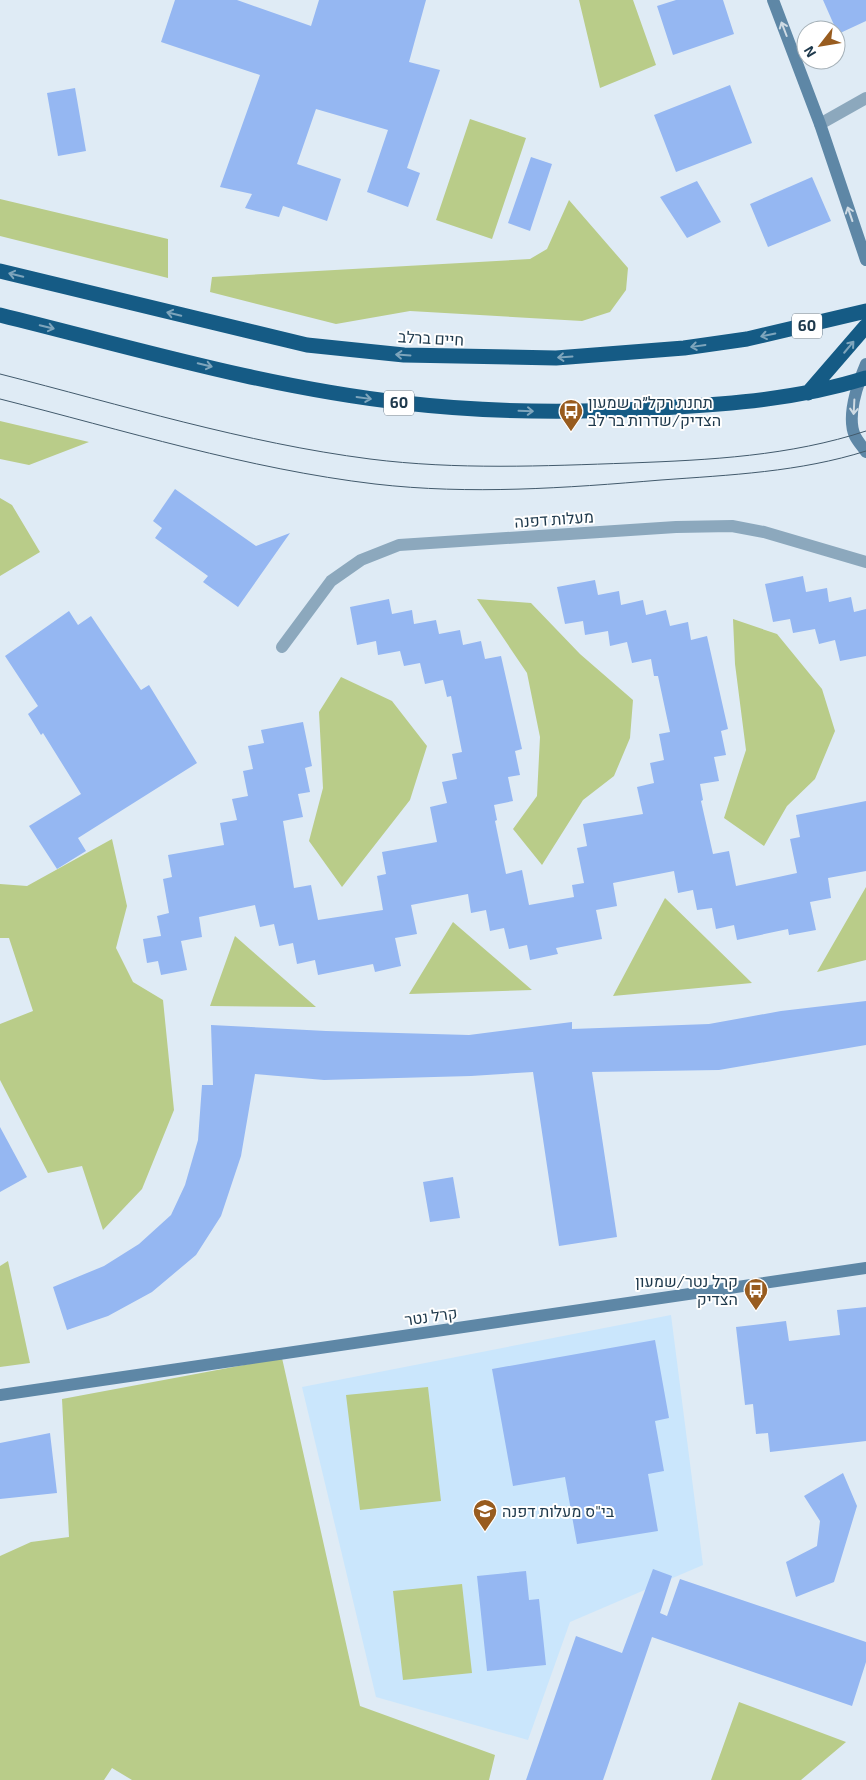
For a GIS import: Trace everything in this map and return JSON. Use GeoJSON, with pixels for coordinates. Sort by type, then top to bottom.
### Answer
{"type":"FeatureCollection","features":[{"type":"Feature","properties":{"kind":"highway","name":"חיים ברלב"},"geometry":{"type":"LineString","coordinates":[[0,271],[307,345],[421,356],[556,358],[684,348],[747,339],[866,311]]}},
{"type":"Feature","properties":{"kind":"highway","name":"60"},"geometry":{"type":"LineString","coordinates":[[0,315],[247,376],[360,397],[445,408],[539,412],[634,409],[738,402],[808,394],[862,379]]}},
{"type":"Feature","properties":{"kind":"highway"},"geometry":{"type":"LineString","coordinates":[[808,394],[866,326]]}},
{"type":"Feature","properties":{"kind":"street"},"geometry":{"type":"LineString","coordinates":[[773,0],[820,124],[866,260]]}},
{"type":"Feature","properties":{"kind":"street"},"geometry":{"type":"LineString","coordinates":[[820,124],[866,98]]}},
{"type":"Feature","properties":{"kind":"street"},"geometry":{"type":"LineString","coordinates":[[866,364],[854,405],[854,435],[866,452]]}},
{"type":"Feature","properties":{"kind":"street","name":"מעלות דפנה"},"geometry":{"type":"LineString","coordinates":[[282,647],[331,581],[362,560],[399,546],[676,527],[732,526],[764,532],[866,562]]}},
{"type":"Feature","properties":{"kind":"street","name":"קרל נטר"},"geometry":{"type":"LineString","coordinates":[[0,1395],[866,1268]]}},
{"type":"Feature","properties":{"kind":"shaded area"},"geometry":{"type":"Polygon","coordinates":[[[671,1315],[703,1565],[570,1622],[528,1740],[376,1697],[302,1387],[671,1315]]]}},
{"type":"Feature","properties":{"kind":"green space"},"geometry":{"type":"Polygon","coordinates":[[[579,0],[633,0],[656,65],[600,88],[579,0]]]}},
{"type":"Feature","properties":{"kind":"green space"},"geometry":{"type":"Polygon","coordinates":[[[470,119],[526,138],[492,239],[436,220],[470,119]]]}},
{"type":"Feature","properties":{"kind":"green space"},"geometry":{"type":"Polygon","coordinates":[[[0,199],[168,239],[168,278],[0,236],[0,199]]]}},
{"type":"Feature","properties":{"kind":"green space"},"geometry":{"type":"Polygon","coordinates":[[[569,200],[628,268],[626,290],[610,312],[582,321],[410,311],[336,324],[210,292],[212,277],[530,259],[547,249],[569,200]]]}},
{"type":"Feature","properties":{"kind":"green space"},"geometry":{"type":"Polygon","coordinates":[[[0,421],[89,442],[29,465],[0,459],[0,421]]]}},
{"type":"Feature","properties":{"kind":"green space"},"geometry":{"type":"Polygon","coordinates":[[[0,498],[12,505],[40,552],[0,576],[0,498]]]}},
{"type":"Feature","properties":{"kind":"green space"},"geometry":{"type":"Polygon","coordinates":[[[477,599],[531,603],[580,654],[633,700],[630,738],[614,776],[583,800],[542,865],[513,829],[537,796],[540,737],[527,673],[477,599]]]}},
{"type":"Feature","properties":{"kind":"green space"},"geometry":{"type":"Polygon","coordinates":[[[733,619],[777,634],[822,689],[835,731],[815,779],[787,806],[764,846],[724,818],[746,750],[735,664],[733,619]]]}},
{"type":"Feature","properties":{"kind":"green space"},"geometry":{"type":"Polygon","coordinates":[[[341,677],[392,701],[427,746],[410,800],[342,887],[309,841],[323,788],[319,712],[341,677]]]}},
{"type":"Feature","properties":{"kind":"green space"},"geometry":{"type":"Polygon","coordinates":[[[112,839],[127,906],[116,948],[133,982],[163,1000],[174,1110],[142,1189],[103,1230],[82,1166],[48,1173],[0,1080],[0,1024],[33,1011],[9,938],[0,938],[0,884],[27,886],[112,839]]]}},
{"type":"Feature","properties":{"kind":"green space"},"geometry":{"type":"Polygon","coordinates":[[[866,887],[866,960],[817,972],[866,887]]]}},
{"type":"Feature","properties":{"kind":"green space"},"geometry":{"type":"Polygon","coordinates":[[[665,898],[752,983],[613,996],[665,898]]]}},
{"type":"Feature","properties":{"kind":"green space"},"geometry":{"type":"Polygon","coordinates":[[[453,922],[532,990],[409,994],[453,922]]]}},
{"type":"Feature","properties":{"kind":"green space"},"geometry":{"type":"Polygon","coordinates":[[[235,936],[316,1007],[210,1006],[235,936]]]}},
{"type":"Feature","properties":{"kind":"green space"},"geometry":{"type":"Polygon","coordinates":[[[8,1261],[30,1363],[0,1367],[0,1266],[8,1261]]]}},
{"type":"Feature","properties":{"kind":"green space"},"geometry":{"type":"Polygon","coordinates":[[[282,1358],[360,1706],[495,1755],[489,1780],[132,1780],[112,1768],[104,1780],[0,1780],[0,1556],[31,1542],[69,1537],[62,1399],[282,1358]]]}},
{"type":"Feature","properties":{"kind":"green space"},"geometry":{"type":"Polygon","coordinates":[[[428,1387],[441,1501],[360,1510],[346,1395],[428,1387]]]}},
{"type":"Feature","properties":{"kind":"green space"},"geometry":{"type":"Polygon","coordinates":[[[462,1584],[472,1673],[403,1680],[393,1591],[462,1584]]]}},
{"type":"Feature","properties":{"kind":"green space"},"geometry":{"type":"Polygon","coordinates":[[[739,1702],[846,1742],[801,1780],[711,1780],[739,1702]]]}},
{"type":"Feature","properties":{"kind":"building"},"geometry":{"type":"Polygon","coordinates":[[[175,0],[237,0],[311,26],[319,0],[426,0],[409,62],[440,70],[407,168],[420,173],[408,207],[367,192],[388,130],[316,109],[297,164],[341,179],[327,221],[283,206],[279,217],[245,208],[252,194],[220,187],[260,75],[161,42],[175,0]]]}},
{"type":"Feature","properties":{"kind":"building"},"geometry":{"type":"Polygon","coordinates":[[[676,0],[723,0],[734,34],[673,55],[657,6],[676,0]]]}},
{"type":"Feature","properties":{"kind":"building"},"geometry":{"type":"Polygon","coordinates":[[[823,0],[866,0],[866,21],[846,30],[846,20],[832,20],[823,0]]]}},
{"type":"Feature","properties":{"kind":"building"},"geometry":{"type":"Polygon","coordinates":[[[730,85],[752,143],[676,172],[654,115],[730,85]]]}},
{"type":"Feature","properties":{"kind":"building"},"geometry":{"type":"Polygon","coordinates":[[[75,88],[86,151],[58,156],[47,93],[75,88]]]}},
{"type":"Feature","properties":{"kind":"building"},"geometry":{"type":"Polygon","coordinates":[[[531,157],[552,164],[530,231],[508,223],[531,157]]]}},
{"type":"Feature","properties":{"kind":"building"},"geometry":{"type":"Polygon","coordinates":[[[812,177],[831,221],[768,247],[750,204],[812,177]]]}},
{"type":"Feature","properties":{"kind":"building"},"geometry":{"type":"Polygon","coordinates":[[[697,181],[721,222],[687,238],[660,197],[697,181]]]}},
{"type":"Feature","properties":{"kind":"building"},"geometry":{"type":"Polygon","coordinates":[[[175,489],[256,546],[290,533],[238,607],[203,582],[208,576],[155,538],[162,528],[153,521],[175,489]]]}},
{"type":"Feature","properties":{"kind":"building"},"geometry":{"type":"Polygon","coordinates":[[[803,576],[806,592],[827,588],[829,602],[851,597],[854,612],[866,609],[866,656],[840,661],[835,640],[819,644],[815,629],[793,633],[790,619],[773,622],[765,584],[803,576]]]}},
{"type":"Feature","properties":{"kind":"building"},"geometry":{"type":"Polygon","coordinates":[[[595,580],[598,595],[619,591],[621,605],[643,600],[646,615],[666,610],[670,626],[688,622],[691,640],[707,636],[728,729],[721,731],[726,755],[714,757],[719,781],[700,784],[703,800],[701,801],[713,854],[729,851],[736,886],[797,873],[790,839],[800,837],[796,815],[866,801],[866,871],[828,878],[831,898],[810,902],[816,930],[789,935],[788,929],[737,940],[734,925],[716,929],[712,908],[697,910],[693,890],[678,893],[674,871],[613,883],[617,906],[596,910],[602,939],[556,948],[558,954],[530,960],[527,945],[509,949],[504,928],[490,931],[486,910],[471,913],[468,894],[411,905],[417,934],[395,938],[401,966],[375,972],[373,964],[318,975],[315,960],[297,964],[293,943],[279,946],[274,924],[260,927],[255,905],[199,917],[202,937],[181,941],[187,970],[161,975],[158,961],[147,963],[143,939],[161,936],[157,916],[169,913],[163,879],[172,877],[168,855],[224,845],[220,823],[237,820],[232,799],[248,796],[243,771],[253,769],[248,746],[264,743],[261,730],[303,722],[312,766],[305,768],[310,792],[298,794],[303,817],[283,821],[294,888],[311,885],[318,920],[383,910],[377,876],[386,874],[382,852],[437,842],[430,807],[447,803],[442,782],[457,779],[452,754],[462,752],[451,696],[447,697],[443,680],[425,684],[420,663],[404,666],[400,651],[378,655],[376,641],[357,645],[350,607],[389,599],[392,614],[412,610],[414,624],[436,620],[439,634],[460,630],[463,645],[481,641],[485,659],[501,656],[522,749],[515,751],[520,775],[508,777],[513,801],[494,805],[497,820],[495,821],[506,874],[522,870],[529,905],[574,897],[572,885],[584,883],[577,848],[587,846],[583,824],[643,814],[637,787],[654,783],[650,763],[664,760],[659,734],[670,732],[658,676],[654,676],[651,659],[632,663],[627,642],[610,646],[608,631],[585,635],[583,621],[565,624],[557,587],[595,580]]]}},
{"type":"Feature","properties":{"kind":"building"},"geometry":{"type":"Polygon","coordinates":[[[69,611],[78,625],[91,616],[141,690],[149,685],[197,763],[78,838],[86,851],[57,869],[29,826],[81,794],[43,733],[41,735],[28,714],[38,706],[5,656],[69,611]]]}},
{"type":"Feature","properties":{"kind":"building"},"geometry":{"type":"Polygon","coordinates":[[[866,1001],[866,1045],[719,1070],[592,1072],[617,1237],[559,1246],[533,1072],[471,1076],[324,1080],[255,1074],[241,1156],[221,1216],[196,1255],[152,1292],[108,1316],[67,1330],[53,1287],[104,1266],[139,1244],[171,1215],[185,1185],[198,1140],[202,1085],[213,1085],[211,1025],[326,1031],[469,1035],[572,1022],[572,1029],[709,1024],[781,1011],[866,1001]]]}},
{"type":"Feature","properties":{"kind":"building"},"geometry":{"type":"Polygon","coordinates":[[[0,1127],[27,1177],[0,1192],[0,1127]]]}},
{"type":"Feature","properties":{"kind":"building"},"geometry":{"type":"Polygon","coordinates":[[[453,1177],[460,1218],[430,1222],[423,1182],[453,1177]]]}},
{"type":"Feature","properties":{"kind":"building"},"geometry":{"type":"Polygon","coordinates":[[[866,1307],[866,1441],[770,1452],[768,1433],[756,1434],[753,1404],[745,1405],[736,1327],[786,1321],[789,1341],[840,1335],[837,1310],[866,1307]]]}},
{"type":"Feature","properties":{"kind":"building"},"geometry":{"type":"Polygon","coordinates":[[[655,1340],[669,1418],[655,1421],[664,1471],[648,1474],[658,1531],[577,1544],[565,1477],[513,1486],[492,1369],[655,1340]]]}},
{"type":"Feature","properties":{"kind":"building"},"geometry":{"type":"Polygon","coordinates":[[[50,1433],[57,1493],[0,1499],[0,1443],[50,1433]]]}},
{"type":"Feature","properties":{"kind":"building"},"geometry":{"type":"Polygon","coordinates":[[[843,1473],[857,1506],[834,1582],[796,1597],[786,1562],[817,1546],[820,1521],[804,1496],[843,1473]]]}},
{"type":"Feature","properties":{"kind":"building"},"geometry":{"type":"Polygon","coordinates":[[[653,1569],[672,1576],[660,1613],[667,1616],[680,1579],[866,1642],[866,1662],[852,1706],[652,1637],[603,1780],[526,1780],[576,1636],[622,1653],[653,1569]]]}},
{"type":"Feature","properties":{"kind":"building"},"geometry":{"type":"Polygon","coordinates":[[[526,1571],[529,1600],[539,1599],[546,1665],[487,1671],[477,1576],[526,1571]]]}},
{"type":"Feature","properties":{"kind":"tram line"},"geometry":{"type":"LineString","coordinates":[[0,374],[184,422],[277,443],[370,459],[435,465],[532,466],[720,458],[808,446],[866,431]]}},
{"type":"Feature","properties":{"kind":"tram line"},"geometry":{"type":"LineString","coordinates":[[0,399],[233,459],[327,477],[411,487],[482,490],[590,486],[765,472],[816,464],[866,451]]}},
{"type":"Feature","properties":{"kind":"place","name":"תחנת רקל״ה שמעון הצדיק/שדרות בר לב"},"geometry":{"type":"Point","coordinates":[571,432]}},
{"type":"Feature","properties":{"kind":"place","name":"קרל נטר/שמעון הצדיק"},"geometry":{"type":"Point","coordinates":[756,1311]}},
{"type":"Feature","properties":{"kind":"place","name":"בי\"ס מעלות דפנה"},"geometry":{"type":"Point","coordinates":[485,1532]}}]}
